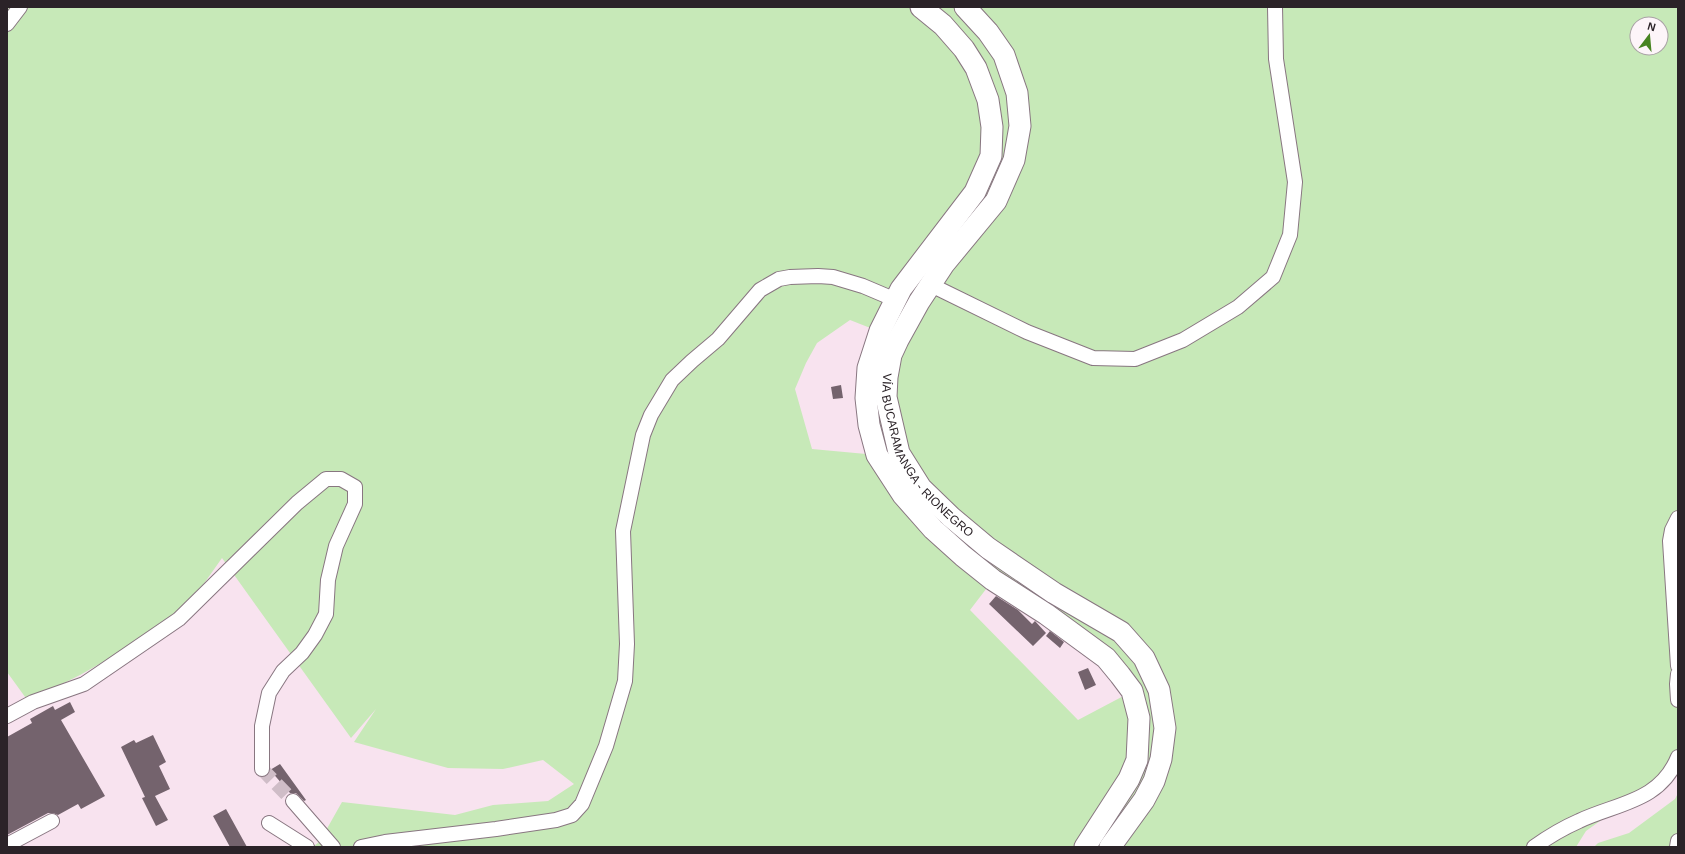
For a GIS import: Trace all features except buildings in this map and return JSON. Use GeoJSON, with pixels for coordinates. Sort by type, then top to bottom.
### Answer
{"type":"FeatureCollection","features":[{"type":"Feature","properties":{"kind":"highway","name":"VÍA BUCARAMANGA - RIONEGRO"},"geometry":{"type":"LineString","coordinates":[[921,7],[943,25],[964,48],[976,68],[988,100],[992,127],[990,156],[975,192],[901,289],[880,331],[868,368],[866,398],[869,425],[877,455],[903,495],[938,533],[963,556],[993,580],[1046,614],[1106,658],[1132,691],[1139,718],[1137,760],[1129,779],[1084,847]]}},
{"type":"Feature","properties":{"kind":"highway","name":"VÍA BUCARAMANGA - RIONEGRO"},"geometry":{"type":"LineString","coordinates":[[964,7],[988,32],[1004,55],[1017,93],[1020,126],[1014,160],[996,201],[944,264],[919,302],[898,340],[891,355],[887,377],[886,397],[899,453],[921,488],[951,517],[988,548],[1054,593],[1121,632],[1144,658],[1159,690],[1165,728],[1161,758],[1154,781],[1144,800],[1110,847]]}},
{"type":"Feature","properties":{"kind":"street"},"geometry":{"type":"LineString","coordinates":[[7,24],[20,7]]}},
{"type":"Feature","properties":{"kind":"street"},"geometry":{"type":"LineString","coordinates":[[931,285],[1026,332],[1094,358],[1135,359],[1183,340],[1238,307],[1273,277],[1290,235],[1295,182],[1276,58],[1275,7]]}},
{"type":"Feature","properties":{"kind":"street"},"geometry":{"type":"LineString","coordinates":[[361,847],[387,845],[496,829],[565,818],[572,815],[582,804],[606,746],[625,680],[627,644],[624,525],[643,435],[651,416],[672,380],[718,339],[760,290],[779,279],[790,277],[833,277],[863,286],[896,300]]}},
{"type":"Feature","properties":{"kind":"street"},"geometry":{"type":"LineString","coordinates":[[7,716],[33,702],[84,684],[179,620],[297,503],[326,479],[340,480],[355,488],[355,504],[336,546],[328,580],[326,614],[315,635],[302,653],[283,671],[269,693],[262,726],[262,769]]}},
{"type":"Feature","properties":{"kind":"street"},"geometry":{"type":"LineString","coordinates":[[1678,518],[1672,530],[1670,541],[1678,666]]}},
{"type":"Feature","properties":{"kind":"street"},"geometry":{"type":"LineString","coordinates":[[1678,674],[1678,700]]}},
{"type":"Feature","properties":{"kind":"street"},"geometry":{"type":"LineString","coordinates":[[1534,847],[1579,820],[1639,799],[1649,793],[1670,771],[1678,757]]}},
{"type":"Feature","properties":{"kind":"street"},"geometry":{"type":"LineString","coordinates":[[293,801],[333,847]]}},
{"type":"Feature","properties":{"kind":"street"},"geometry":{"type":"LineString","coordinates":[[7,845],[52,821]]}},
{"type":"Feature","properties":{"kind":"street"},"geometry":{"type":"LineString","coordinates":[[269,823],[307,847]]}},
{"type":"Feature","properties":{"kind":"street"},"geometry":{"type":"LineString","coordinates":[[1676,847],[1678,841]]}},
{"type":"Feature","properties":{"kind":"green space"},"geometry":{"type":"Polygon","coordinates":[[[7,7],[1678,7],[1678,747],[1661,792],[1614,811],[1586,831],[1576,847],[313,847],[320,841],[342,802],[455,815],[493,805],[548,801],[574,784],[543,760],[503,769],[448,768],[354,742],[376,709],[351,738],[222,558],[179,619],[80,675],[28,701],[7,672],[7,7]],[[850,320],[817,343],[806,363],[795,389],[812,449],[877,455],[869,425],[883,333],[850,320]],[[993,580],[970,610],[1078,720],[1131,692],[993,580]]]}},
{"type":"Feature","properties":{"kind":"green space"},"geometry":{"type":"Polygon","coordinates":[[[1678,793],[1678,847],[1594,847],[1598,843],[1629,833],[1675,799],[1678,793]]]}},
{"type":"Feature","properties":{"kind":"tunnel"},"geometry":{"type":"LineString","coordinates":[[262,769],[293,801]]}}]}
